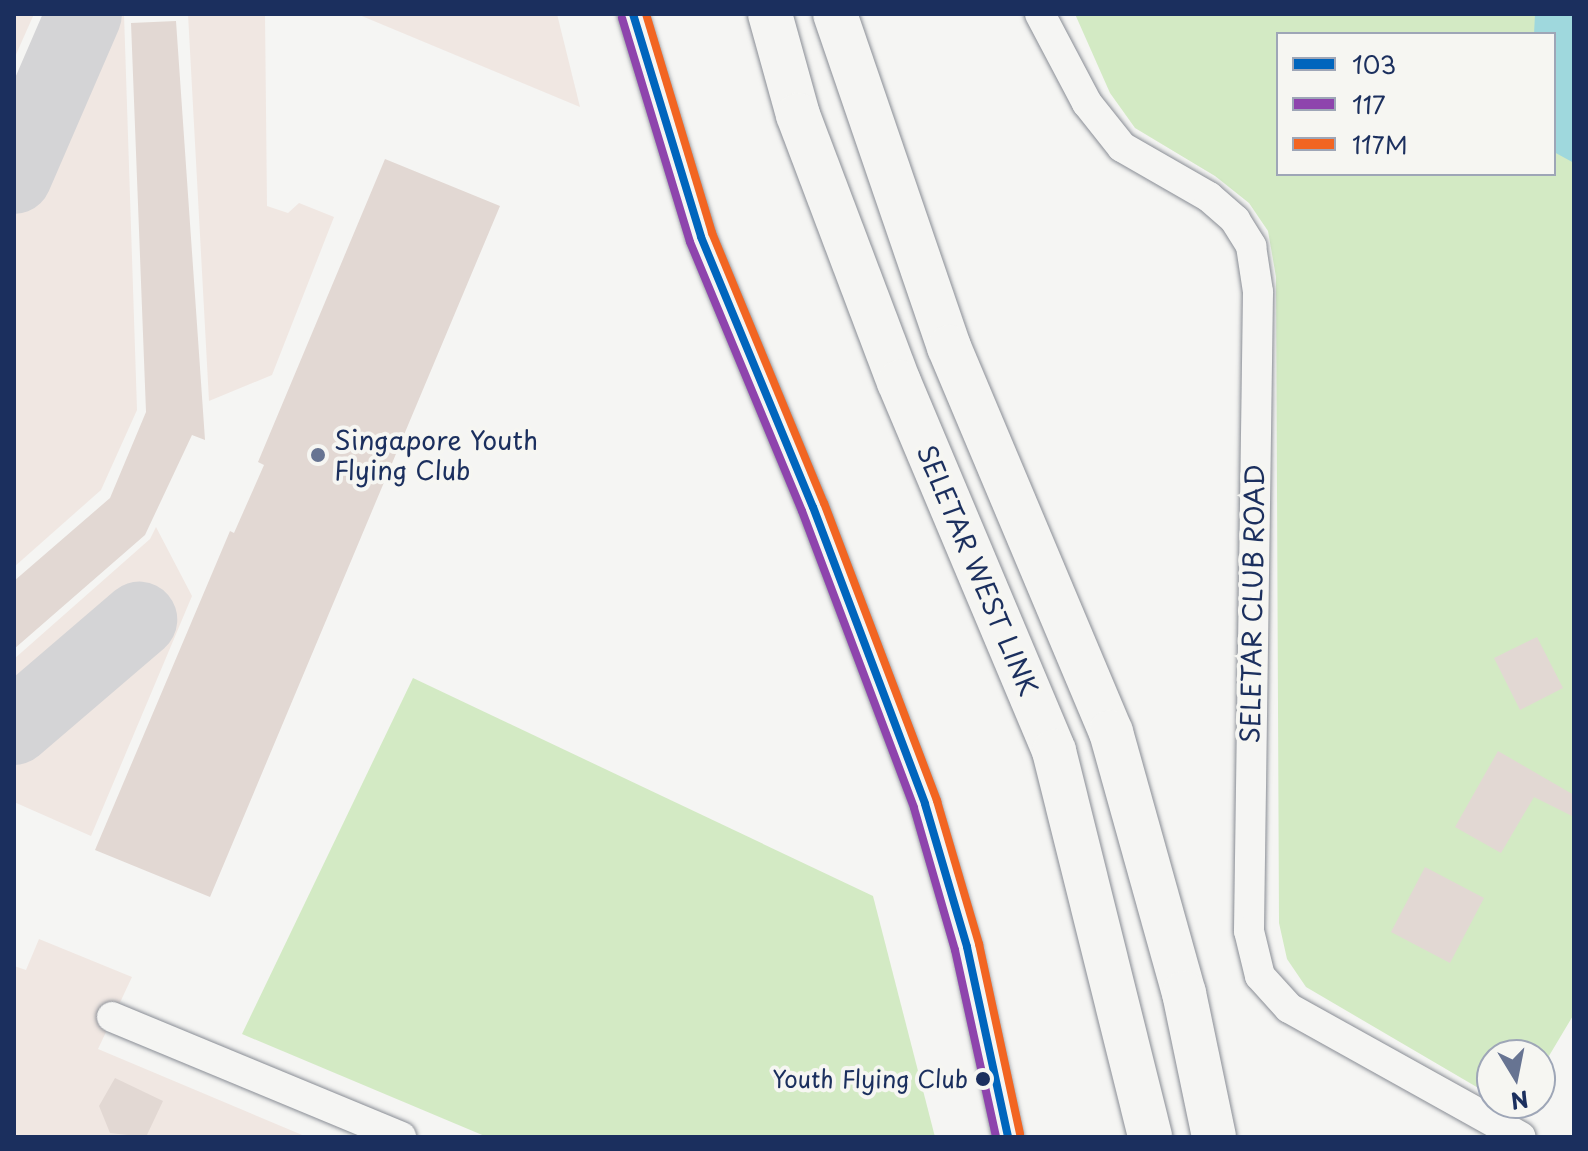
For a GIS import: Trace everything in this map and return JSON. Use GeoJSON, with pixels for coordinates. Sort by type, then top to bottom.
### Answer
{"type":"FeatureCollection","features":[{"type":"Feature","properties":{"kind":"main road","name":"SELETAR WEST LINK"},"geometry":{"type":"LineString","coordinates":[[770,14],[809,143],[899,382],[1054,751],[1150,1137]]}},
{"type":"Feature","properties":{"kind":"main road"},"geometry":{"type":"LineString","coordinates":[[835,14],[949,347],[1111,732],[1184,993],[1214,1137]]}},
{"type":"Feature","properties":{"kind":"main road"},"geometry":{"type":"LineString","coordinates":[[949,347],[964,444],[997,531],[995,542],[972,553]]}},
{"type":"Feature","properties":{"kind":"street"},"geometry":{"type":"LineString","coordinates":[[633,14],[701,237],[813,507],[925,804],[967,947],[1008,1137]]}},
{"type":"Feature","properties":{"kind":"street","name":"SELETAR CLUB ROAD"},"geometry":{"type":"LineString","coordinates":[[1040,14],[1087,103],[1122,147],[1209,197],[1235,220],[1251,246],[1258,292],[1249,931],[1260,976],[1289,1008],[1521,1137]]}},
{"type":"Feature","properties":{"kind":"street"},"geometry":{"type":"LineString","coordinates":[[112,1017],[401,1137]]}},
{"type":"Feature","properties":{"kind":"shaded area"},"geometry":{"type":"Polygon","coordinates":[[[14,14],[34,14],[14,59],[14,14]]]}},
{"type":"Feature","properties":{"kind":"shaded area"},"geometry":{"type":"Polygon","coordinates":[[[46,14],[124,14],[137,410],[101,490],[14,567],[14,86],[46,14]]]}},
{"type":"Feature","properties":{"kind":"shaded area"},"geometry":{"type":"Polygon","coordinates":[[[188,14],[265,14],[267,206],[288,213],[299,203],[334,217],[272,375],[209,401],[188,14]]]}},
{"type":"Feature","properties":{"kind":"shaded area"},"geometry":{"type":"Polygon","coordinates":[[[357,14],[557,14],[580,107],[357,14]]]}},
{"type":"Feature","properties":{"kind":"shaded area"},"geometry":{"type":"Polygon","coordinates":[[[156,527],[192,596],[91,836],[14,802],[14,659],[150,539],[156,527]]]}},
{"type":"Feature","properties":{"kind":"shaded area"},"geometry":{"type":"Polygon","coordinates":[[[39,939],[132,977],[98,1049],[307,1137],[14,1137],[14,966],[26,970],[39,939]]]}},
{"type":"Feature","properties":{"kind":"green space"},"geometry":{"type":"Polygon","coordinates":[[[1075,14],[1574,14],[1574,1014],[1556,1044],[1556,1039],[1476,1039],[1476,1087],[1306,987],[1287,959],[1279,923],[1276,277],[1268,231],[1249,203],[1215,176],[1135,128],[1110,93],[1075,14]]]}},
{"type":"Feature","properties":{"kind":"green space"},"geometry":{"type":"Polygon","coordinates":[[[413,678],[873,896],[935,1137],[487,1137],[242,1034],[413,678]]]}},
{"type":"Feature","properties":{"kind":"water"},"geometry":{"type":"Polygon","coordinates":[[[1535,14],[1574,14],[1574,163],[1556,153],[1556,32],[1534,32],[1535,14]]]}},
{"type":"Feature","properties":{"kind":"building"},"geometry":{"type":"Polygon","coordinates":[[[176,21],[205,440],[192,435],[145,535],[14,649],[14,581],[110,498],[146,412],[131,23],[176,21]]]}},
{"type":"Feature","properties":{"kind":"building","name":"Singapore Youth Flying Club"},"geometry":{"type":"Polygon","coordinates":[[[385,159],[500,206],[210,897],[95,850],[230,531],[234,533],[264,465],[258,462],[385,159]]]}},
{"type":"Feature","properties":{"kind":"building"},"geometry":{"type":"Polygon","coordinates":[[[1537,637],[1563,688],[1520,710],[1494,658],[1537,637]]]}},
{"type":"Feature","properties":{"kind":"building"},"geometry":{"type":"Polygon","coordinates":[[[1498,751],[1574,795],[1574,817],[1534,797],[1501,853],[1455,827],[1498,751]]]}},
{"type":"Feature","properties":{"kind":"building"},"geometry":{"type":"Polygon","coordinates":[[[1425,867],[1484,898],[1450,963],[1391,932],[1425,867]]]}},
{"type":"Feature","properties":{"kind":"building"},"geometry":{"type":"Polygon","coordinates":[[[115,1078],[163,1101],[146,1137],[110,1133],[99,1106],[115,1078]]]}},
{"type":"Feature","properties":{"kind":"taxiway"},"geometry":{"type":"LineString","coordinates":[[14,176],[84,14]]}},
{"type":"Feature","properties":{"kind":"taxiway"},"geometry":{"type":"LineString","coordinates":[[14,727],[139,620]]}},
{"type":"Feature","properties":{"kind":"transit line","name":"103"},"geometry":{"type":"LineString","coordinates":[[633,14],[701,237],[813,507],[925,804],[967,947],[1008,1137]]}},
{"type":"Feature","properties":{"kind":"transit line","name":"117M"},"geometry":{"type":"LineString","coordinates":[[646,14],[712,233],[824,503],[937,801],[979,944],[1020,1134]]}},
{"type":"Feature","properties":{"kind":"transit line","name":"117"},"geometry":{"type":"LineString","coordinates":[[622,18],[690,242],[802,511],[914,808],[955,950],[996,1137]]}},
{"type":"Feature","properties":{"kind":"place","name":"Singapore Youth Flying Club"},"geometry":{"type":"Point","coordinates":[318,455]}},
{"type":"Feature","properties":{"kind":"place","name":"Youth Flying Club"},"geometry":{"type":"Point","coordinates":[983,1079]}}]}
